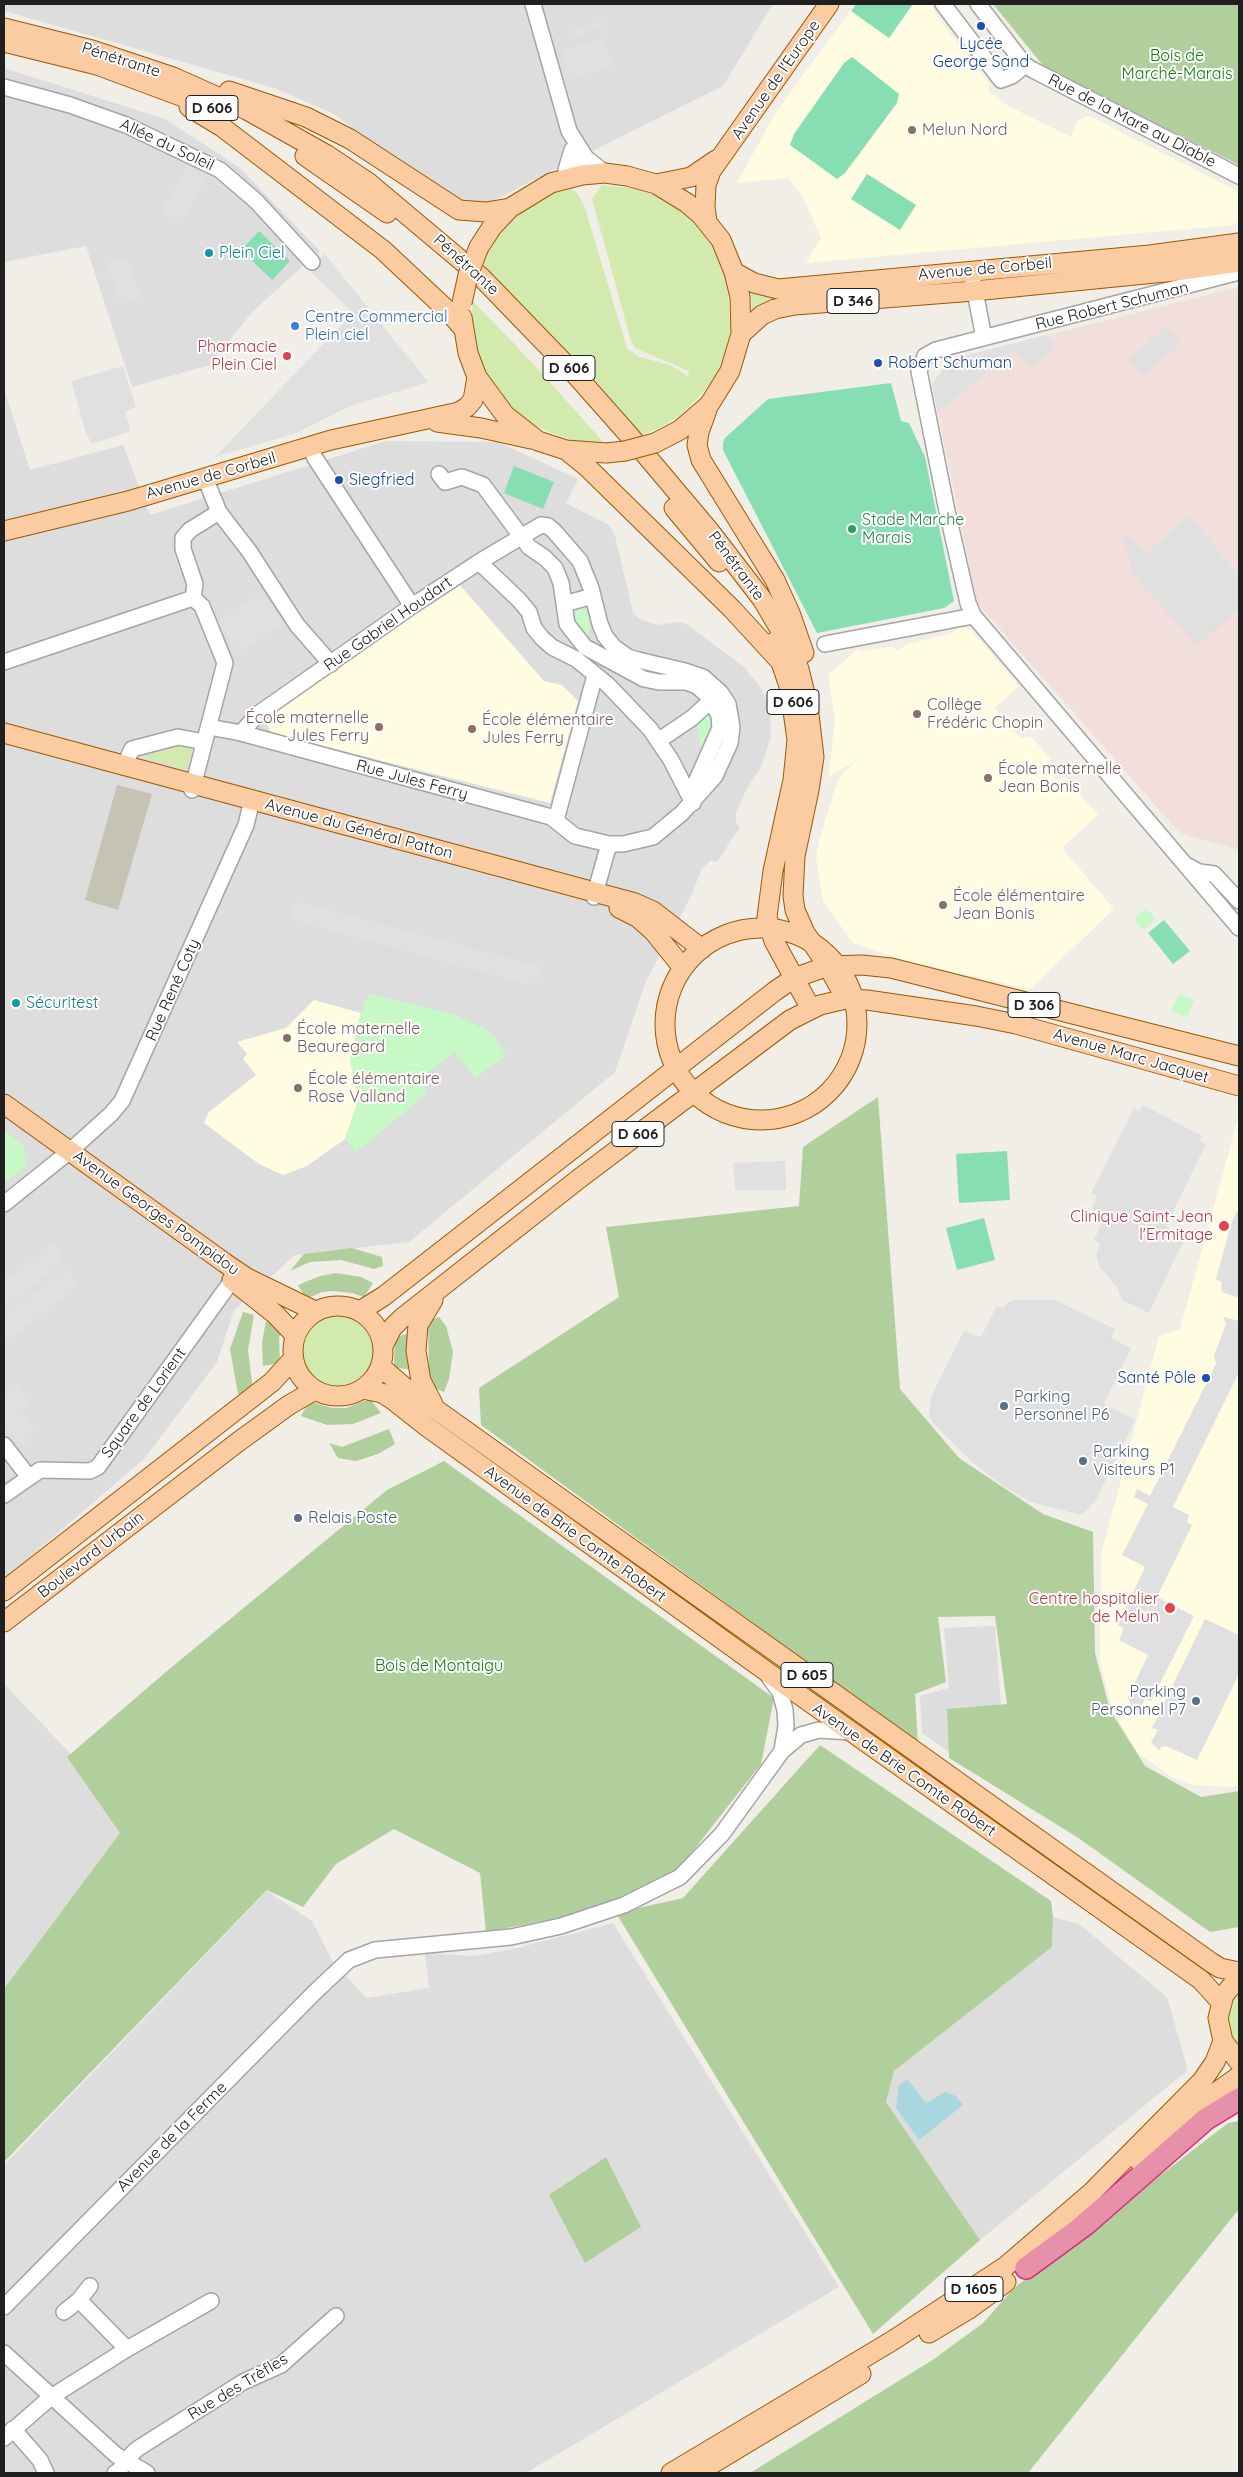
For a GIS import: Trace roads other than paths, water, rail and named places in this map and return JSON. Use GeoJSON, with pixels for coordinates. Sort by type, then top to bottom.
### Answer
{"type":"FeatureCollection","features":[{"type":"Feature","properties":{"kind":"highway"},"geometry":{"type":"LineString","coordinates":[[1026,2268],[1086,2224],[1206,2119],[1239,2099]]}},
{"type":"Feature","properties":{"kind":"main road","name":"Avenue de l'Europe"},"geometry":{"type":"LineString","coordinates":[[707,222],[705,207],[706,185],[721,156],[830,4]]}},
{"type":"Feature","properties":{"kind":"main road","name":"Pénétrante"},"geometry":{"type":"LineString","coordinates":[[4,28],[92,50],[173,77],[248,110],[327,155],[369,183],[482,278],[573,372],[708,529],[776,620],[791,666]]}},
{"type":"Feature","properties":{"kind":"main road","name":"Pénétrante"},"geometry":{"type":"LineString","coordinates":[[4,42],[97,65],[152,84],[222,112],[297,151],[376,205],[475,288],[532,346],[597,417],[715,558],[757,613],[791,666]]}},
{"type":"Feature","properties":{"kind":"main road"},"geometry":{"type":"LineString","coordinates":[[173,77],[223,89],[306,117],[350,140],[460,210],[486,212],[510,208]]}},
{"type":"Feature","properties":{"kind":"main road"},"geometry":{"type":"LineString","coordinates":[[152,84],[222,127],[383,250],[448,311],[463,328]]}},
{"type":"Feature","properties":{"kind":"main road","name":"Avenue de l'Europe"},"geometry":{"type":"LineString","coordinates":[[656,184],[691,177],[721,156]]}},
{"type":"Feature","properties":{"kind":"main road"},"geometry":{"type":"LineString","coordinates":[[709,405],[680,430],[655,443],[606,453],[566,450],[538,440],[505,415],[477,377],[468,353],[463,328],[462,303],[468,275],[479,247],[492,227],[510,208],[551,183],[576,176],[605,174],[627,176],[656,184],[687,203],[707,222],[721,240],[734,272],[740,297],[740,334],[730,371],[709,405],[699,432],[697,445],[701,460],[775,580],[790,613],[805,654],[810,679],[810,719]]}},
{"type":"Feature","properties":{"kind":"main road","name":"Avenue de Corbeil"},"geometry":{"type":"LineString","coordinates":[[734,272],[754,283],[778,289],[1150,255],[1239,243]]}},
{"type":"Feature","properties":{"kind":"main road","name":"D 346"},"geometry":{"type":"LineString","coordinates":[[740,334],[762,316],[775,309],[795,305],[974,291],[1175,271],[1239,262]]}},
{"type":"Feature","properties":{"kind":"main road","name":"Avenue de Corbeil"},"geometry":{"type":"LineString","coordinates":[[4,531],[128,501],[360,433],[465,409],[473,400],[477,377]]}},
{"type":"Feature","properties":{"kind":"main road","name":"Avenue de Corbeil"},"geometry":{"type":"LineString","coordinates":[[418,421],[481,428],[538,440]]}},
{"type":"Feature","properties":{"kind":"main road"},"geometry":{"type":"LineString","coordinates":[[566,450],[586,466],[791,666]]}},
{"type":"Feature","properties":{"kind":"main road","name":"D 606"},"geometry":{"type":"LineString","coordinates":[[384,1344],[392,1328],[402,1318],[790,1020],[811,1009],[846,999],[828,966],[799,922],[793,896],[795,856],[812,773],[813,740],[810,719],[791,666]]}},
{"type":"Feature","properties":{"kind":"main road","name":"D 606"},"geometry":{"type":"LineString","coordinates":[[791,666],[796,760],[769,890],[767,917],[774,941],[811,1009]]}},
{"type":"Feature","properties":{"kind":"main road","name":"Avenue du Général Patton"},"geometry":{"type":"LineString","coordinates":[[4,734],[124,766],[193,787]]}},
{"type":"Feature","properties":{"kind":"main road","name":"Avenue du Général Patton"},"geometry":{"type":"LineString","coordinates":[[4,738],[635,903],[653,911],[702,949]]}},
{"type":"Feature","properties":{"kind":"main road","name":"Avenue du Général Patton"},"geometry":{"type":"LineString","coordinates":[[595,894],[637,917],[668,947],[683,968]]}},
{"type":"Feature","properties":{"kind":"main road"},"geometry":{"type":"LineString","coordinates":[[773,929],[807,940],[834,962],[852,994],[857,1029],[848,1064],[827,1093],[797,1113],[762,1120],[726,1113],[696,1094],[675,1065],[666,1031],[670,995],[683,968],[702,949],[714,940],[737,931],[773,929]]}},
{"type":"Feature","properties":{"kind":"main road","name":"Avenue Marc Jacquet"},"geometry":{"type":"LineString","coordinates":[[828,966],[862,965],[892,968],[1239,1056]]}},
{"type":"Feature","properties":{"kind":"main road","name":"D 606"},"geometry":{"type":"LineString","coordinates":[[360,1310],[397,1286],[794,978],[828,966]]}},
{"type":"Feature","properties":{"kind":"main road","name":"Avenue Marc Jacquet"},"geometry":{"type":"LineString","coordinates":[[846,999],[879,1001],[1016,1024],[1239,1086]]}},
{"type":"Feature","properties":{"kind":"main road","name":"Avenue Georges Pompidou"},"geometry":{"type":"LineString","coordinates":[[4,1104],[148,1222],[235,1276],[315,1311]]}},
{"type":"Feature","properties":{"kind":"main road","name":"Avenue Georges Pompidou"},"geometry":{"type":"LineString","coordinates":[[4,1117],[88,1169],[120,1192],[129,1192],[235,1276],[295,1335]]}},
{"type":"Feature","properties":{"kind":"main road"},"geometry":{"type":"LineString","coordinates":[[436,1408],[425,1391],[418,1372],[417,1333],[420,1318],[441,1288]]}},
{"type":"Feature","properties":{"kind":"main road"},"geometry":{"type":"LineString","coordinates":[[343,1305],[360,1310],[370,1318],[379,1331],[384,1344],[381,1367],[374,1380],[363,1389],[339,1396],[315,1390],[297,1372],[293,1359],[295,1335],[303,1322],[315,1311],[328,1306],[343,1305]]}},
{"type":"Feature","properties":{"kind":"main road"},"geometry":{"type":"LineString","coordinates":[[4,1591],[272,1382],[293,1359]]}},
{"type":"Feature","properties":{"kind":"main road","name":"Avenue de Brie Comte Robert"},"geometry":{"type":"LineString","coordinates":[[381,1367],[403,1386],[1204,1958],[1220,1968],[1239,1972]]}},
{"type":"Feature","properties":{"kind":"main road","name":"Avenue de Brie Comte Robert"},"geometry":{"type":"LineString","coordinates":[[363,1389],[382,1393],[393,1400],[434,1432],[763,1669],[1201,1980],[1221,2002]]}},
{"type":"Feature","properties":{"kind":"main road","name":"Boulevard Urbain"},"geometry":{"type":"LineString","coordinates":[[4,1622],[177,1488],[289,1405],[315,1390]]}},
{"type":"Feature","properties":{"kind":"main road"},"geometry":{"type":"LineString","coordinates":[[1239,1977],[1228,1989],[1221,2002],[1218,2018],[1223,2041],[1239,2062]]}},
{"type":"Feature","properties":{"kind":"main road","name":"D 1605"},"geometry":{"type":"LineString","coordinates":[[671,2473],[892,2341],[1006,2266],[1092,2192],[1202,2081],[1215,2062],[1223,2041]]}},
{"type":"Feature","properties":{"kind":"main road","name":"D 1605"},"geometry":{"type":"LineString","coordinates":[[697,2473],[969,2309],[1026,2268],[1197,2106],[1239,2076]]}},
{"type":"Feature","properties":{"kind":"street"},"geometry":{"type":"LineString","coordinates":[[533,4],[569,131],[586,158],[605,174]]}},
{"type":"Feature","properties":{"kind":"street"},"geometry":{"type":"LineString","coordinates":[[943,4],[1001,80],[1012,76],[1025,65]]}},
{"type":"Feature","properties":{"kind":"street","name":"Rue de la Mare au Diable"},"geometry":{"type":"LineString","coordinates":[[978,4],[1025,65],[1239,176]]}},
{"type":"Feature","properties":{"kind":"street","name":"Allée du Soleil"},"geometry":{"type":"LineString","coordinates":[[11,89],[70,105],[126,125],[220,170],[256,201],[312,262]]}},
{"type":"Feature","properties":{"kind":"street"},"geometry":{"type":"LineString","coordinates":[[551,183],[562,163],[569,131]]}},
{"type":"Feature","properties":{"kind":"street"},"geometry":{"type":"LineString","coordinates":[[972,270],[974,291],[984,338]]}},
{"type":"Feature","properties":{"kind":"street","name":"Rue Robert Schuman"},"geometry":{"type":"LineString","coordinates":[[1239,272],[930,353],[924,358],[919,371],[947,512],[968,603],[973,615],[1239,928]]}},
{"type":"Feature","properties":{"kind":"street"},"geometry":{"type":"LineString","coordinates":[[310,447],[320,466],[412,606]]}},
{"type":"Feature","properties":{"kind":"street"},"geometry":{"type":"LineString","coordinates":[[439,474],[445,482],[462,477],[483,485],[533,551],[550,562],[560,578],[567,624],[578,640],[603,645],[638,660],[696,674],[710,682],[716,697],[658,741]]}},
{"type":"Feature","properties":{"kind":"street"},"geometry":{"type":"LineString","coordinates":[[204,478],[218,512],[249,551],[297,625],[331,664]]}},
{"type":"Feature","properties":{"kind":"street"},"geometry":{"type":"LineString","coordinates":[[193,598],[195,584],[183,549],[183,538],[190,530],[218,512]]}},
{"type":"Feature","properties":{"kind":"street","name":"Rue Gabriel Houdart"},"geometry":{"type":"LineString","coordinates":[[241,733],[258,714],[412,606],[479,562],[541,526],[548,526],[554,531],[582,566]]}},
{"type":"Feature","properties":{"kind":"street"},"geometry":{"type":"LineString","coordinates":[[479,562],[519,600],[528,612],[534,628],[542,638],[552,647],[571,656],[594,674],[624,700],[650,728],[671,760],[693,802]]}},
{"type":"Feature","properties":{"kind":"street"},"geometry":{"type":"LineString","coordinates":[[556,820],[603,645],[593,596],[582,566],[560,578]]}},
{"type":"Feature","properties":{"kind":"street"},"geometry":{"type":"LineString","coordinates":[[564,604],[593,596]]}},
{"type":"Feature","properties":{"kind":"street"},"geometry":{"type":"LineString","coordinates":[[4,662],[193,598]]}},
{"type":"Feature","properties":{"kind":"street"},"geometry":{"type":"LineString","coordinates":[[193,598],[202,606],[225,663],[193,787]]}},
{"type":"Feature","properties":{"kind":"street"},"geometry":{"type":"LineString","coordinates":[[825,644],[968,618],[973,615]]}},
{"type":"Feature","properties":{"kind":"street","name":"Rue Jules Ferry"},"geometry":{"type":"LineString","coordinates":[[124,766],[132,750],[178,737],[241,733],[556,820],[564,829],[576,836],[608,844],[623,844],[653,837],[693,802],[715,776],[730,744],[732,719],[728,704],[716,697]]}},
{"type":"Feature","properties":{"kind":"street","name":"Rue René Coty"},"geometry":{"type":"LineString","coordinates":[[4,1204],[66,1155],[111,1114],[122,1101],[246,825],[252,803]]}},
{"type":"Feature","properties":{"kind":"street"},"geometry":{"type":"LineString","coordinates":[[595,894],[608,844]]}},
{"type":"Feature","properties":{"kind":"street"},"geometry":{"type":"LineString","coordinates":[[1188,866],[1199,872],[1214,874],[1239,901]]}},
{"type":"Feature","properties":{"kind":"street","name":"Square de Lorient"},"geometry":{"type":"LineString","coordinates":[[28,1476],[40,1470],[90,1471],[98,1467],[235,1276]]}},
{"type":"Feature","properties":{"kind":"street"},"geometry":{"type":"LineString","coordinates":[[4,1445],[28,1476],[4,1495]]}},
{"type":"Feature","properties":{"kind":"street"},"geometry":{"type":"LineString","coordinates":[[763,1669],[780,1692],[785,1710],[786,1726],[782,1751]]}},
{"type":"Feature","properties":{"kind":"street"},"geometry":{"type":"LineString","coordinates":[[782,1751],[802,1735],[819,1730],[851,1732]]}},
{"type":"Feature","properties":{"kind":"street","name":"Avenue de la Ferme"},"geometry":{"type":"LineString","coordinates":[[4,2307],[350,1960],[375,1950],[511,1937],[561,1926],[624,1905],[680,1877],[722,1834],[782,1751]]}},
{"type":"Feature","properties":{"kind":"street"},"geometry":{"type":"LineString","coordinates":[[64,2312],[79,2300],[90,2286]]}},
{"type":"Feature","properties":{"kind":"street"},"geometry":{"type":"LineString","coordinates":[[79,2300],[127,2349]]}},
{"type":"Feature","properties":{"kind":"street"},"geometry":{"type":"LineString","coordinates":[[46,2473],[40,2460],[9,2434],[52,2397],[127,2349],[210,2301]]}},
{"type":"Feature","properties":{"kind":"street","name":"Rue des Trèfles"},"geometry":{"type":"LineString","coordinates":[[115,2473],[119,2471],[126,2460],[137,2449],[243,2382],[281,2366],[336,2316]]}},
{"type":"Feature","properties":{"kind":"street"},"geometry":{"type":"LineString","coordinates":[[4,2352],[116,2455],[147,2473]]}},
{"type":"Feature","properties":{"kind":"water"},"geometry":{"type":"Polygon","coordinates":[[[907,2079],[926,2103],[945,2092],[956,2096],[963,2105],[919,2140],[896,2108],[899,2085],[907,2079]]]}},
{"type":"Feature","properties":{"kind":"place","name":"Lycée George Sand"},"geometry":{"type":"Point","coordinates":[981,26]}},
{"type":"Feature","properties":{"kind":"place","name":"Melun Nord"},"geometry":{"type":"Point","coordinates":[912,130]}},
{"type":"Feature","properties":{"kind":"place","name":"Plein Ciel"},"geometry":{"type":"Point","coordinates":[209,253]}},
{"type":"Feature","properties":{"kind":"place","name":"Centre Commercial Plein ciel"},"geometry":{"type":"Point","coordinates":[295,326]}},
{"type":"Feature","properties":{"kind":"place","name":"Pharmacie Plein Ciel"},"geometry":{"type":"Point","coordinates":[287,356]}},
{"type":"Feature","properties":{"kind":"place","name":"Robert Schuman"},"geometry":{"type":"Point","coordinates":[878,363]}},
{"type":"Feature","properties":{"kind":"place","name":"Siegfried"},"geometry":{"type":"Point","coordinates":[339,480]}},
{"type":"Feature","properties":{"kind":"place","name":"Stade Marche Marais"},"geometry":{"type":"Point","coordinates":[852,529]}},
{"type":"Feature","properties":{"kind":"place","name":"Collège Frédéric Chopin"},"geometry":{"type":"Point","coordinates":[917,714]}},
{"type":"Feature","properties":{"kind":"place","name":"École maternelle Jules Ferry"},"geometry":{"type":"Point","coordinates":[379,727]}},
{"type":"Feature","properties":{"kind":"place","name":"École élémentaire Jules Ferry"},"geometry":{"type":"Point","coordinates":[472,729]}},
{"type":"Feature","properties":{"kind":"place","name":"École maternelle Jean Bonis"},"geometry":{"type":"Point","coordinates":[988,778]}},
{"type":"Feature","properties":{"kind":"place","name":"École élémentaire Jean Bonis"},"geometry":{"type":"Point","coordinates":[943,905]}},
{"type":"Feature","properties":{"kind":"place","name":"Sécuritest"},"geometry":{"type":"Point","coordinates":[16,1003]}},
{"type":"Feature","properties":{"kind":"place","name":"École maternelle Beauregard"},"geometry":{"type":"Point","coordinates":[287,1038]}},
{"type":"Feature","properties":{"kind":"place","name":"École élémentaire Rose Valland"},"geometry":{"type":"Point","coordinates":[298,1088]}},
{"type":"Feature","properties":{"kind":"place","name":"Clinique Saint-Jean l'Ermitage"},"geometry":{"type":"Point","coordinates":[1224,1226]}},
{"type":"Feature","properties":{"kind":"place","name":"Santé Pôle"},"geometry":{"type":"Point","coordinates":[1206,1378]}},
{"type":"Feature","properties":{"kind":"place","name":"Parking Personnel P6"},"geometry":{"type":"Point","coordinates":[1004,1406]}},
{"type":"Feature","properties":{"kind":"place","name":"Parking Visiteurs P1"},"geometry":{"type":"Point","coordinates":[1083,1461]}},
{"type":"Feature","properties":{"kind":"place","name":"Relais Poste"},"geometry":{"type":"Point","coordinates":[298,1518]}},
{"type":"Feature","properties":{"kind":"place","name":"Centre hospitalier de Melun"},"geometry":{"type":"Point","coordinates":[1170,1608]}},
{"type":"Feature","properties":{"kind":"place","name":"Parking Personnel P7"},"geometry":{"type":"Point","coordinates":[1196,1701]}},
{"type":"Feature","properties":{"kind":"park label","name":"Bois de Marché-Marais"},"geometry":{"type":"Point","coordinates":[1177,65]}},
{"type":"Feature","properties":{"kind":"park label","name":"Bois de Montaigu"},"geometry":{"type":"Point","coordinates":[439,1666]}}]}
